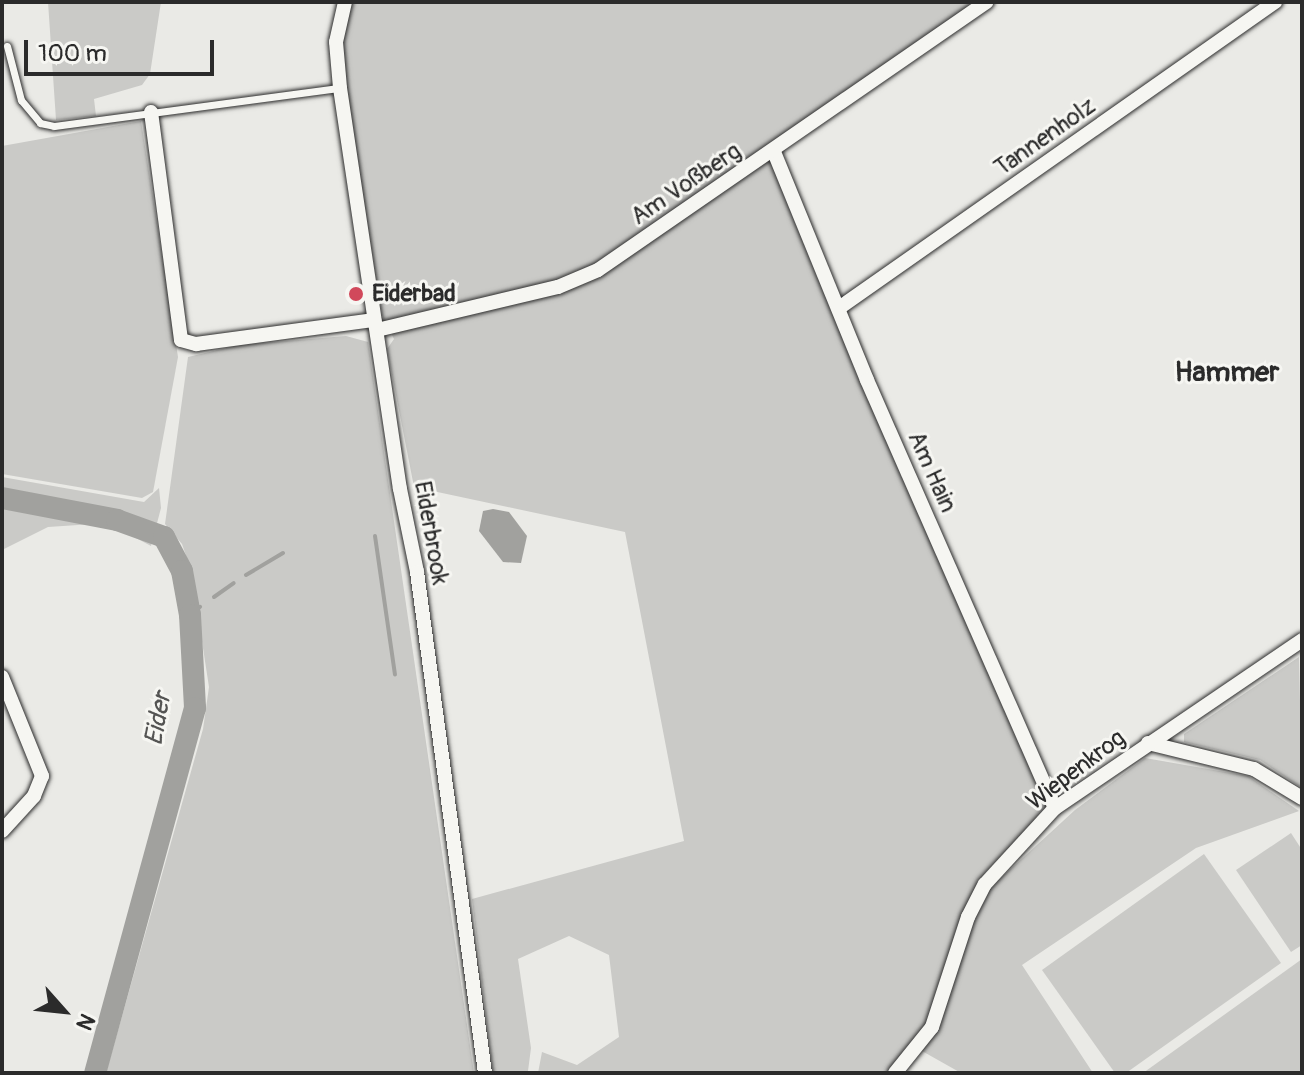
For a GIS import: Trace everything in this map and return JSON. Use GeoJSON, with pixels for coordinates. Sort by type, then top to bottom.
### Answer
{"type":"FeatureCollection","features":[{"type":"Feature","properties":{"kind":"street","name":"Eiderbrook"},"geometry":{"type":"LineString","coordinates":[[345,2],[336,42],[340,88],[417,572],[485,1073]]}},
{"type":"Feature","properties":{"kind":"street","name":"Am Voßberg"},"geometry":{"type":"LineString","coordinates":[[151,112],[181,340],[196,344],[376,325],[585,277],[774,152],[986,2]]}},
{"type":"Feature","properties":{"kind":"street","name":"Tannenholz"},"geometry":{"type":"LineString","coordinates":[[839,308],[1275,2]]}},
{"type":"Feature","properties":{"kind":"street","name":"Am Hain"},"geometry":{"type":"LineString","coordinates":[[774,152],[1055,808]]}},
{"type":"Feature","properties":{"kind":"street","name":"Wiepenkrog"},"geometry":{"type":"LineString","coordinates":[[895,1073],[932,1027],[968,917],[985,884],[1055,808],[1302,640]]}},
{"type":"Feature","properties":{"kind":"street"},"geometry":{"type":"LineString","coordinates":[[2,677],[42,776],[34,796],[2,831]]}},
{"type":"Feature","properties":{"kind":"street"},"geometry":{"type":"LineString","coordinates":[[1148,743],[1242,765],[1302,798]]}},
{"type":"Feature","properties":{"kind":"lane"},"geometry":{"type":"LineString","coordinates":[[7,46],[21,100],[40,123],[54,126],[340,88]]}},
{"type":"Feature","properties":{"kind":"shaded area"},"geometry":{"type":"Polygon","coordinates":[[[48,2],[161,2],[150,74],[142,85],[94,99],[96,116],[56,120],[48,2]]]}},
{"type":"Feature","properties":{"kind":"shaded area"},"geometry":{"type":"Polygon","coordinates":[[[351,2],[974,2],[768,149],[1048,806],[985,873],[962,917],[928,1027],[888,1073],[538,1073],[542,1052],[577,1065],[619,1037],[609,955],[569,936],[518,959],[531,1048],[528,1071],[493,1073],[472,899],[684,841],[625,532],[414,487],[387,349],[394,339],[382,315],[346,89],[342,44],[351,2]]]}},
{"type":"Feature","properties":{"kind":"shaded area"},"geometry":{"type":"Polygon","coordinates":[[[141,121],[178,357],[153,492],[142,498],[2,474],[2,146],[141,121]]]}},
{"type":"Feature","properties":{"kind":"shaded area"},"geometry":{"type":"Polygon","coordinates":[[[346,336],[368,342],[474,1073],[106,1073],[203,729],[209,687],[191,570],[182,544],[165,524],[188,357],[239,345],[346,336]]]}},
{"type":"Feature","properties":{"kind":"shaded area"},"geometry":{"type":"Polygon","coordinates":[[[2,477],[144,502],[159,488],[161,508],[151,546],[108,523],[48,527],[2,550],[2,477]]]}},
{"type":"Feature","properties":{"kind":"shaded area"},"geometry":{"type":"Polygon","coordinates":[[[483,511],[509,512],[527,536],[521,563],[503,562],[479,531],[483,511]]]}},
{"type":"Feature","properties":{"kind":"shaded area"},"geometry":{"type":"Polygon","coordinates":[[[1299,657],[1302,788],[1260,760],[1184,742],[1184,734],[1299,657]]]}},
{"type":"Feature","properties":{"kind":"shaded area"},"geometry":{"type":"Polygon","coordinates":[[[1145,758],[1248,776],[1299,811],[1196,848],[1022,965],[1093,1073],[961,1073],[922,1051],[935,1031],[971,920],[990,888],[1075,810],[1145,758]]]}},
{"type":"Feature","properties":{"kind":"shaded area"},"geometry":{"type":"Polygon","coordinates":[[[1291,833],[1302,850],[1302,945],[1291,952],[1236,870],[1291,833]]]}},
{"type":"Feature","properties":{"kind":"shaded area"},"geometry":{"type":"Polygon","coordinates":[[[1204,854],[1281,963],[1126,1073],[1115,1073],[1042,970],[1204,854]]]}},
{"type":"Feature","properties":{"kind":"shaded area"},"geometry":{"type":"Polygon","coordinates":[[[1302,959],[1302,1073],[1143,1073],[1302,959]]]}},
{"type":"Feature","properties":{"kind":"waterway","name":"Eider"},"geometry":{"type":"LineString","coordinates":[[2,498],[117,520],[164,537],[182,571],[190,615],[195,708],[95,1073]]}},
{"type":"Feature","properties":{"kind":"waterway"},"geometry":{"type":"LineString","coordinates":[[375,536],[395,675]]}},
{"type":"Feature","properties":{"kind":"waterway"},"geometry":{"type":"LineString","coordinates":[[246,575],[283,553]]}},
{"type":"Feature","properties":{"kind":"waterway"},"geometry":{"type":"LineString","coordinates":[[214,597],[234,583]]}},
{"type":"Feature","properties":{"kind":"waterway"},"geometry":{"type":"LineString","coordinates":[[190,615],[200,607]]}},
{"type":"Feature","properties":{"kind":"place","name":"Eiderbad"},"geometry":{"type":"Point","coordinates":[356,294]}},
{"type":"Feature","properties":{"kind":"district","name":"Hammer"},"geometry":{"type":"Point","coordinates":[1227,373]}}]}
